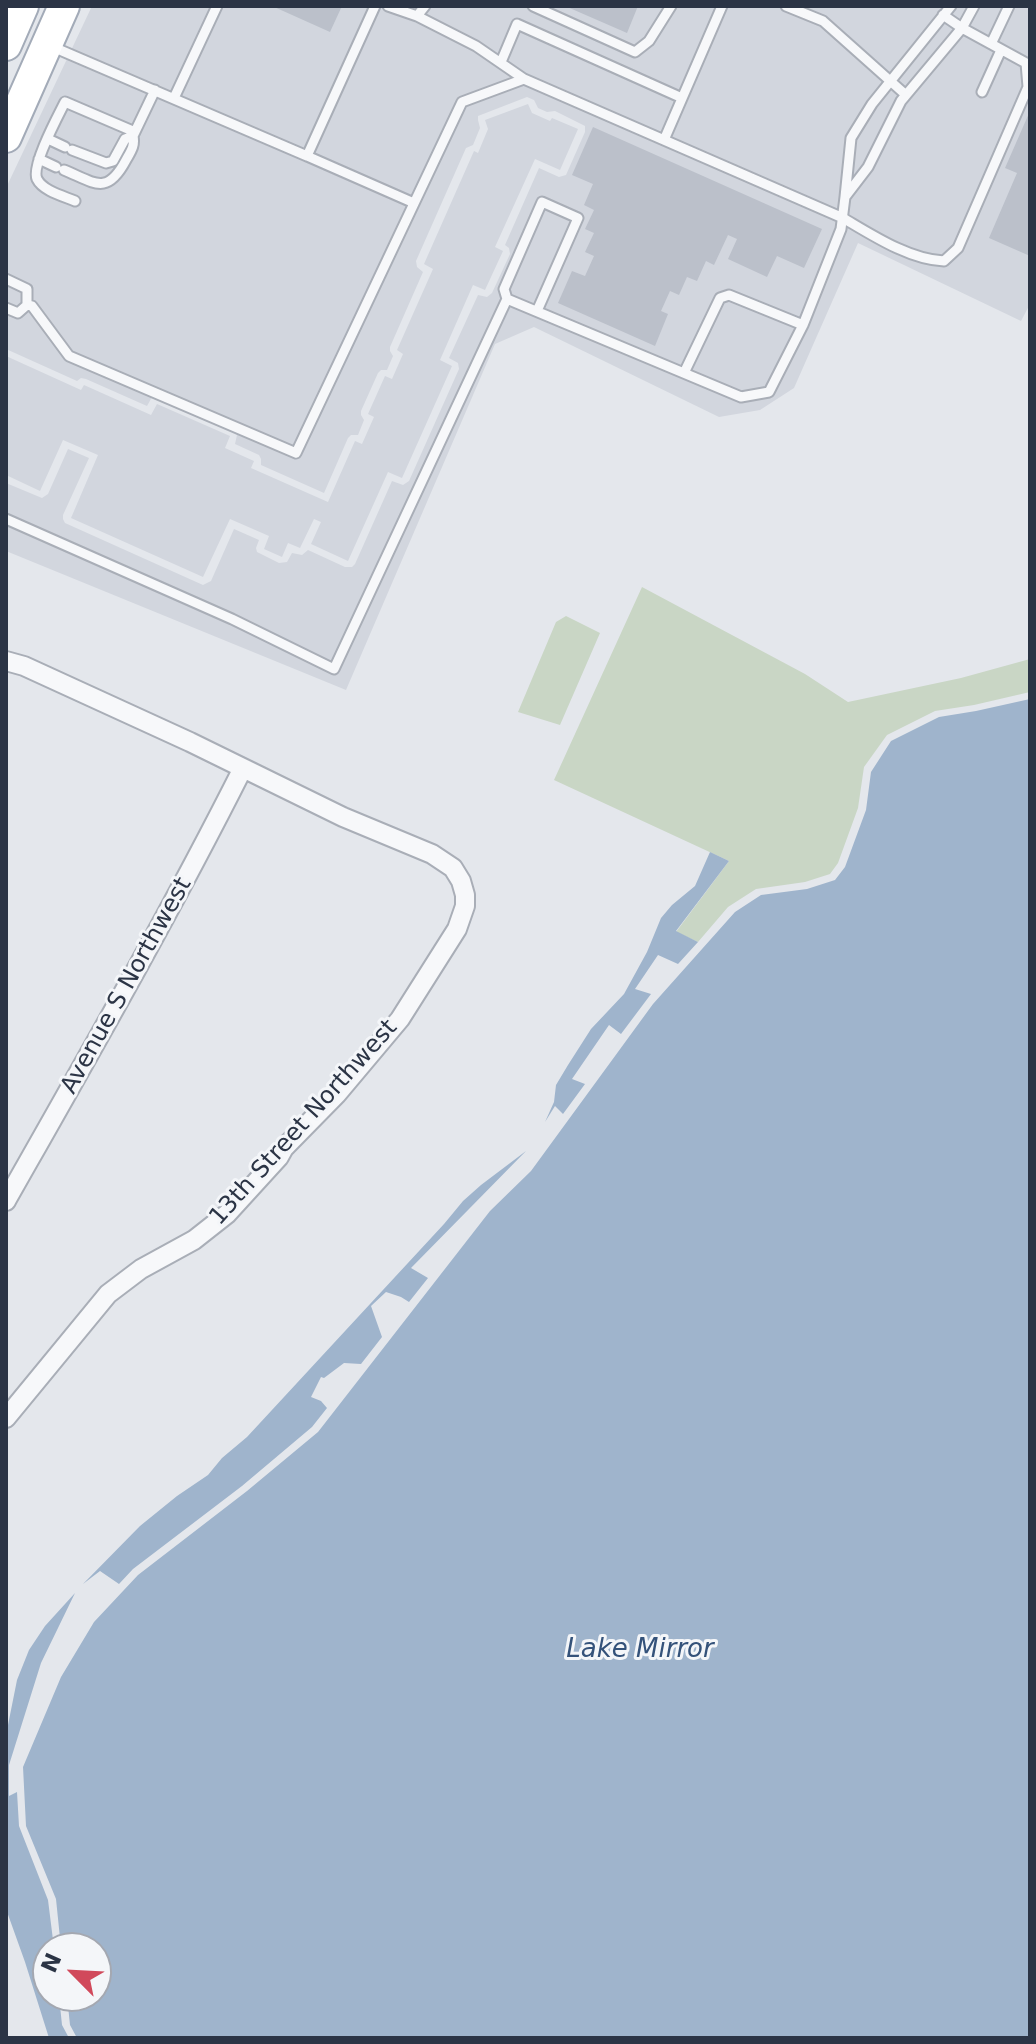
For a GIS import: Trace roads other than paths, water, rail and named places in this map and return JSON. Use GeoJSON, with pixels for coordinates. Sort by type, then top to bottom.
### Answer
{"type":"FeatureCollection","features":[{"type":"Feature","properties":{"kind":"main road"},"geometry":{"type":"LineString","coordinates":[[6,137],[64,6]]}},
{"type":"Feature","properties":{"kind":"main road"},"geometry":{"type":"LineString","coordinates":[[12,27],[47,44]]}},
{"type":"Feature","properties":{"kind":"street","name":"13th Street Northwest"},"geometry":{"type":"LineString","coordinates":[[6,661],[37,672],[343,817],[441,859],[453,868],[464,890],[465,906],[457,929],[400,1019],[337,1094],[284,1148],[227,1214],[194,1240],[141,1269],[108,1294],[6,1418]]}},
{"type":"Feature","properties":{"kind":"street","name":"Avenue S Northwest"},"geometry":{"type":"LineString","coordinates":[[6,1201],[159,930],[243,768]]}},
{"type":"Feature","properties":{"kind":"lane"},"geometry":{"type":"LineString","coordinates":[[174,98],[217,6]]}},
{"type":"Feature","properties":{"kind":"lane"},"geometry":{"type":"LineString","coordinates":[[307,156],[375,6]]}},
{"type":"Feature","properties":{"kind":"lane"},"geometry":{"type":"LineString","coordinates":[[388,6],[417,16],[476,46],[524,79],[843,218],[879,239],[929,260],[944,261],[958,248],[1028,87],[1029,74],[1026,63],[943,15]]}},
{"type":"Feature","properties":{"kind":"lane"},"geometry":{"type":"LineString","coordinates":[[417,16],[425,6]]}},
{"type":"Feature","properties":{"kind":"lane"},"geometry":{"type":"LineString","coordinates":[[533,6],[635,52],[649,41],[671,6]]}},
{"type":"Feature","properties":{"kind":"lane"},"geometry":{"type":"LineString","coordinates":[[664,140],[722,6]]}},
{"type":"Feature","properties":{"kind":"lane"},"geometry":{"type":"LineString","coordinates":[[786,6],[823,21],[906,95]]}},
{"type":"Feature","properties":{"kind":"lane"},"geometry":{"type":"LineString","coordinates":[[507,299],[741,397],[769,392],[803,325],[841,229],[851,138],[872,104],[951,6]]}},
{"type":"Feature","properties":{"kind":"lane"},"geometry":{"type":"LineString","coordinates":[[845,197],[868,167],[901,101],[962,28],[974,6]]}},
{"type":"Feature","properties":{"kind":"lane"},"geometry":{"type":"LineString","coordinates":[[991,44],[1009,6]]}},
{"type":"Feature","properties":{"kind":"lane"},"geometry":{"type":"LineString","coordinates":[[501,62],[517,24],[682,98]]}},
{"type":"Feature","properties":{"kind":"lane"},"geometry":{"type":"LineString","coordinates":[[47,44],[414,203]]}},
{"type":"Feature","properties":{"kind":"lane"},"geometry":{"type":"LineString","coordinates":[[982,92],[1001,50]]}},
{"type":"Feature","properties":{"kind":"lane"},"geometry":{"type":"LineString","coordinates":[[27,305],[32,306],[69,356],[296,453],[462,102],[524,79]]}},
{"type":"Feature","properties":{"kind":"lane"},"geometry":{"type":"LineString","coordinates":[[39,159],[98,184],[111,181],[135,144],[134,134],[155,90]]}},
{"type":"Feature","properties":{"kind":"lane"},"geometry":{"type":"LineString","coordinates":[[75,201],[48,190],[37,179],[36,166],[65,102],[134,134]]}},
{"type":"Feature","properties":{"kind":"lane"},"geometry":{"type":"LineString","coordinates":[[48,139],[106,163],[113,161],[125,139],[134,134]]}},
{"type":"Feature","properties":{"kind":"lane"},"geometry":{"type":"LineString","coordinates":[[6,519],[232,619],[334,669],[507,299],[504,289],[542,202],[578,218],[537,311]]}},
{"type":"Feature","properties":{"kind":"lane"},"geometry":{"type":"LineString","coordinates":[[6,279],[27,289],[27,305],[18,313],[6,308]]}},
{"type":"Feature","properties":{"kind":"lane"},"geometry":{"type":"LineString","coordinates":[[684,373],[720,298],[729,295],[803,325]]}},
{"type":"Feature","properties":{"kind":"water","name":"Lake Mirror"},"geometry":{"type":"Polygon","coordinates":[[[1030,699],[1030,2038],[77,2038],[70,2025],[69,2012],[112,2012],[112,1932],[59,1932],[56,1899],[26,1826],[23,1767],[61,1677],[94,1622],[138,1575],[318,1432],[490,1211],[531,1171],[653,1004],[735,912],[761,895],[807,889],[835,880],[845,867],[866,810],[871,772],[891,741],[939,717],[1030,699]]]}},
{"type":"Feature","properties":{"kind":"water"},"geometry":{"type":"Polygon","coordinates":[[[710,852],[729,861],[676,931],[698,942],[678,964],[658,955],[635,989],[651,994],[621,1034],[609,1025],[572,1079],[585,1084],[563,1114],[555,1106],[545,1122],[554,1102],[556,1085],[568,1065],[591,1029],[624,994],[661,918],[695,886],[710,852]]]}},
{"type":"Feature","properties":{"kind":"water"},"geometry":{"type":"Polygon","coordinates":[[[526,1151],[411,1268],[428,1278],[409,1302],[386,1292],[371,1306],[382,1337],[361,1364],[344,1363],[324,1378],[321,1377],[311,1397],[327,1408],[312,1427],[242,1486],[133,1569],[119,1584],[100,1571],[83,1584],[140,1526],[208,1475],[222,1458],[247,1437],[463,1201],[526,1151]]]}},
{"type":"Feature","properties":{"kind":"water"},"geometry":{"type":"Polygon","coordinates":[[[75,1593],[41,1663],[9,1765],[9,1796],[17,1792],[19,1826],[48,1900],[52,1932],[32,1932],[32,1984],[6,1909],[6,1735],[17,1680],[29,1650],[45,1626],[75,1593]]]}},
{"type":"Feature","properties":{"kind":"water"},"geometry":{"type":"Polygon","coordinates":[[[41,2012],[61,2012],[62,2025],[69,2038],[49,2038],[41,2012]]]}}]}
